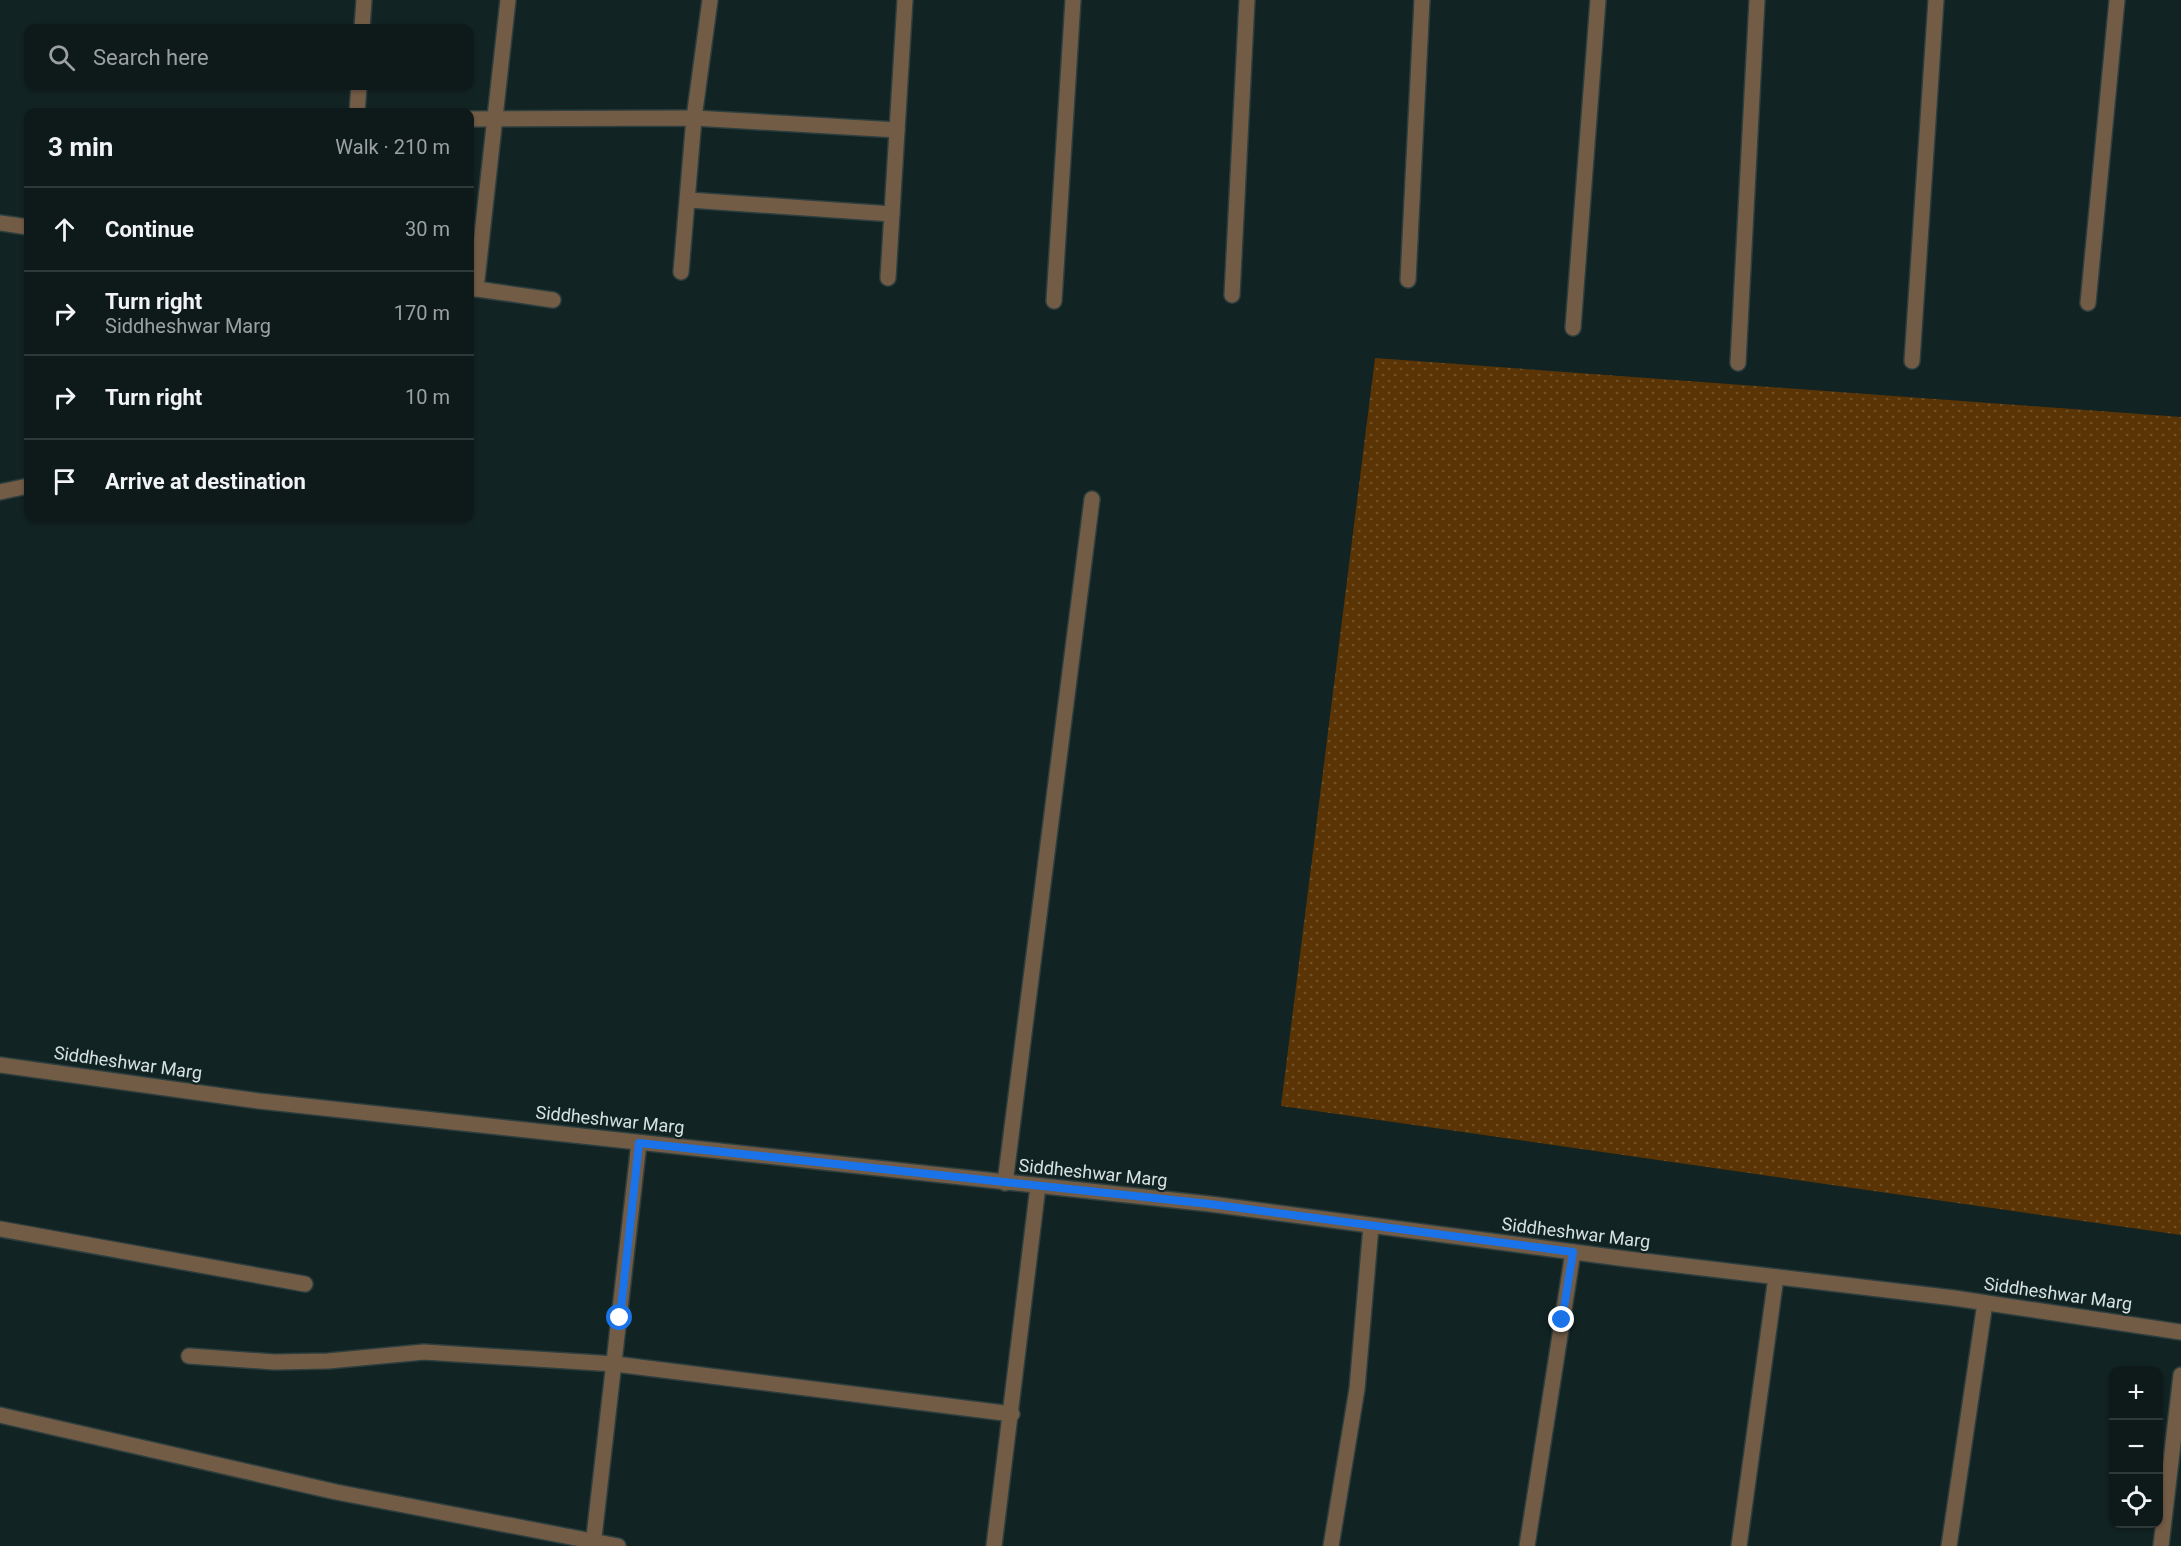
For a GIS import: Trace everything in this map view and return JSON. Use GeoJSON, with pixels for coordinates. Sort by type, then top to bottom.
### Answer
{"type":"FeatureCollection","features":[{"type":"Feature","properties":{"kind":"street"},"geometry":{"type":"LineString","coordinates":[[362,24],[363,0]]}},
{"type":"Feature","properties":{"kind":"street"},"geometry":{"type":"LineString","coordinates":[[474,280],[508,0]]}},
{"type":"Feature","properties":{"kind":"street"},"geometry":{"type":"LineString","coordinates":[[681,272],[689,200],[694,118],[710,0]]}},
{"type":"Feature","properties":{"kind":"street"},"geometry":{"type":"LineString","coordinates":[[888,278],[905,0]]}},
{"type":"Feature","properties":{"kind":"street"},"geometry":{"type":"LineString","coordinates":[[1054,301],[1073,0]]}},
{"type":"Feature","properties":{"kind":"street"},"geometry":{"type":"LineString","coordinates":[[1232,295],[1247,0]]}},
{"type":"Feature","properties":{"kind":"street"},"geometry":{"type":"LineString","coordinates":[[1408,280],[1422,0]]}},
{"type":"Feature","properties":{"kind":"street"},"geometry":{"type":"LineString","coordinates":[[1573,328],[1598,0]]}},
{"type":"Feature","properties":{"kind":"street"},"geometry":{"type":"LineString","coordinates":[[1738,363],[1757,0]]}},
{"type":"Feature","properties":{"kind":"street"},"geometry":{"type":"LineString","coordinates":[[1912,361],[1936,0]]}},
{"type":"Feature","properties":{"kind":"street"},"geometry":{"type":"LineString","coordinates":[[2088,303],[2117,0]]}},
{"type":"Feature","properties":{"kind":"street"},"geometry":{"type":"LineString","coordinates":[[357,108],[358,90]]}},
{"type":"Feature","properties":{"kind":"street"},"geometry":{"type":"LineString","coordinates":[[474,119],[694,118],[897,130]]}},
{"type":"Feature","properties":{"kind":"street"},"geometry":{"type":"LineString","coordinates":[[689,200],[892,214]]}},
{"type":"Feature","properties":{"kind":"street"},"geometry":{"type":"LineString","coordinates":[[0,223],[24,226]]}},
{"type":"Feature","properties":{"kind":"street"},"geometry":{"type":"LineString","coordinates":[[474,288],[554,300]]}},
{"type":"Feature","properties":{"kind":"street"},"geometry":{"type":"LineString","coordinates":[[0,492],[24,487]]}},
{"type":"Feature","properties":{"kind":"street"},"geometry":{"type":"LineString","coordinates":[[1005,1183],[1092,499]]}},
{"type":"Feature","properties":{"kind":"street","name":"Siddheshwar Marg"},"geometry":{"type":"LineString","coordinates":[[0,1065],[259,1101],[1210,1204],[1985,1303],[2181,1332]]}},
{"type":"Feature","properties":{"kind":"street"},"geometry":{"type":"LineString","coordinates":[[594,1544],[639,1143]]}},
{"type":"Feature","properties":{"kind":"street"},"geometry":{"type":"LineString","coordinates":[[994,1546],[1012,1414],[1038,1186]]}},
{"type":"Feature","properties":{"kind":"street"},"geometry":{"type":"LineString","coordinates":[[1331,1546],[1357,1389],[1371,1226]]}},
{"type":"Feature","properties":{"kind":"street"},"geometry":{"type":"LineString","coordinates":[[0,1229],[305,1284]]}},
{"type":"Feature","properties":{"kind":"street"},"geometry":{"type":"LineString","coordinates":[[1527,1546],[1573,1252]]}},
{"type":"Feature","properties":{"kind":"street"},"geometry":{"type":"LineString","coordinates":[[1739,1546],[1776,1277]]}},
{"type":"Feature","properties":{"kind":"street"},"geometry":{"type":"LineString","coordinates":[[1949,1546],[1985,1303]]}},
{"type":"Feature","properties":{"kind":"street"},"geometry":{"type":"LineString","coordinates":[[189,1356],[274,1362],[327,1361],[424,1352],[615,1364],[1012,1414]]}},
{"type":"Feature","properties":{"kind":"street"},"geometry":{"type":"LineString","coordinates":[[2161,1546],[2181,1375]]}},
{"type":"Feature","properties":{"kind":"street"},"geometry":{"type":"LineString","coordinates":[[0,1415],[336,1492],[594,1544],[618,1546]]}},
{"type":"Feature","properties":{"kind":"shaded area"},"geometry":{"type":"Polygon","coordinates":[[[1375,358],[2181,417],[2181,1235],[1281,1106],[1375,358]]]}},
{"type":"Feature","properties":{"kind":"route"},"geometry":{"type":"LineString","coordinates":[[620,1318],[639,1143],[1210,1204],[1573,1252],[1562,1320]]}}]}
